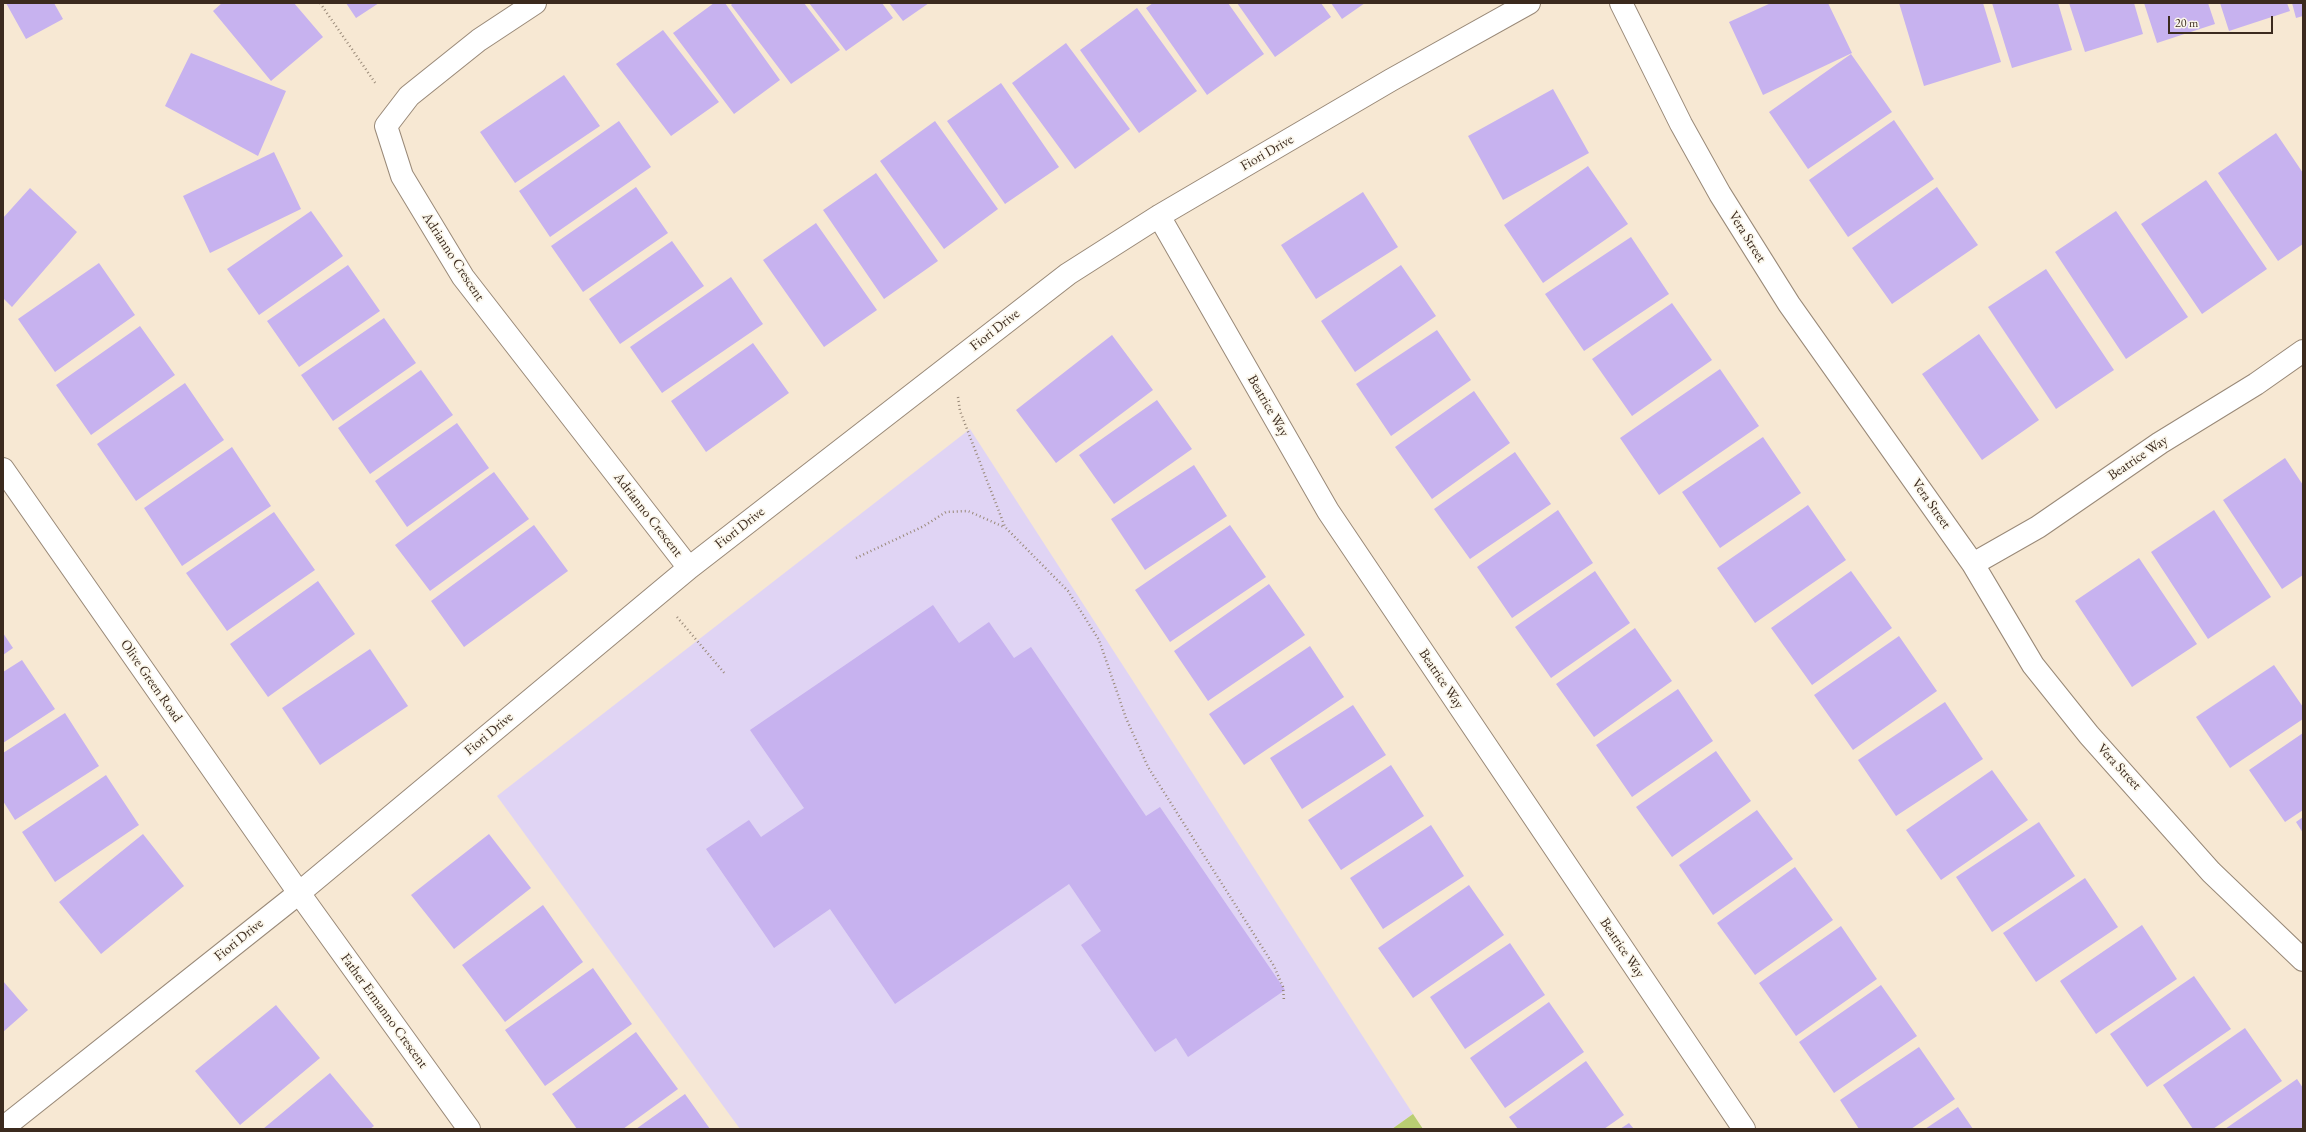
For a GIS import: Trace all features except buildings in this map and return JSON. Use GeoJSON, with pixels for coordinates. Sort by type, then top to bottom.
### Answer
{"type":"FeatureCollection","features":[{"type":"Feature","properties":{"kind":"street","name":"Adrianno Crescent"},"geometry":{"type":"LineString","coordinates":[[534,3],[479,40],[409,96],[386,126],[402,176],[463,277],[689,568]]}},
{"type":"Feature","properties":{"kind":"street","name":"Fiori Drive"},"geometry":{"type":"LineString","coordinates":[[3,1128],[299,893],[689,568],[1068,274],[1159,216],[1391,80],[1529,3]]}},
{"type":"Feature","properties":{"kind":"street","name":"Vera Street"},"geometry":{"type":"LineString","coordinates":[[1621,3],[1681,124],[1720,194],[1785,297],[1973,564],[2033,666],[2089,735],[2211,872],[2303,960]]}},
{"type":"Feature","properties":{"kind":"street","name":"Beatrice Way"},"geometry":{"type":"LineString","coordinates":[[1159,216],[1328,511],[1744,1129]]}},
{"type":"Feature","properties":{"kind":"street","name":"Beatrice Way"},"geometry":{"type":"LineString","coordinates":[[1973,564],[2038,526],[2160,442],[2256,384],[2303,352]]}},
{"type":"Feature","properties":{"kind":"street","name":"Olive Green Road"},"geometry":{"type":"LineString","coordinates":[[3,469],[299,893]]}},
{"type":"Feature","properties":{"kind":"street","name":"Father Ermanno Crescent"},"geometry":{"type":"LineString","coordinates":[[299,893],[469,1129]]}},
{"type":"Feature","properties":{"kind":"path"},"geometry":{"type":"LineString","coordinates":[[320,3],[376,84]]}},
{"type":"Feature","properties":{"kind":"path"},"geometry":{"type":"LineString","coordinates":[[952,363],[960,411],[1005,527]]}},
{"type":"Feature","properties":{"kind":"path"},"geometry":{"type":"LineString","coordinates":[[856,558],[924,526],[946,512],[968,511],[1005,527],[1068,591],[1099,640],[1126,718],[1148,767],[1274,966],[1283,987],[1284,1001]]}},
{"type":"Feature","properties":{"kind":"path"},"geometry":{"type":"LineString","coordinates":[[658,594],[726,675]]}},
{"type":"Feature","properties":{"kind":"shaded area"},"geometry":{"type":"Polygon","coordinates":[[[970,429],[1413,1114],[1392,1129],[740,1129],[497,796],[970,429]]]}},
{"type":"Feature","properties":{"kind":"green space"},"geometry":{"type":"Polygon","coordinates":[[[1413,1114],[1423,1129],[1392,1129],[1413,1114]]]}}]}
